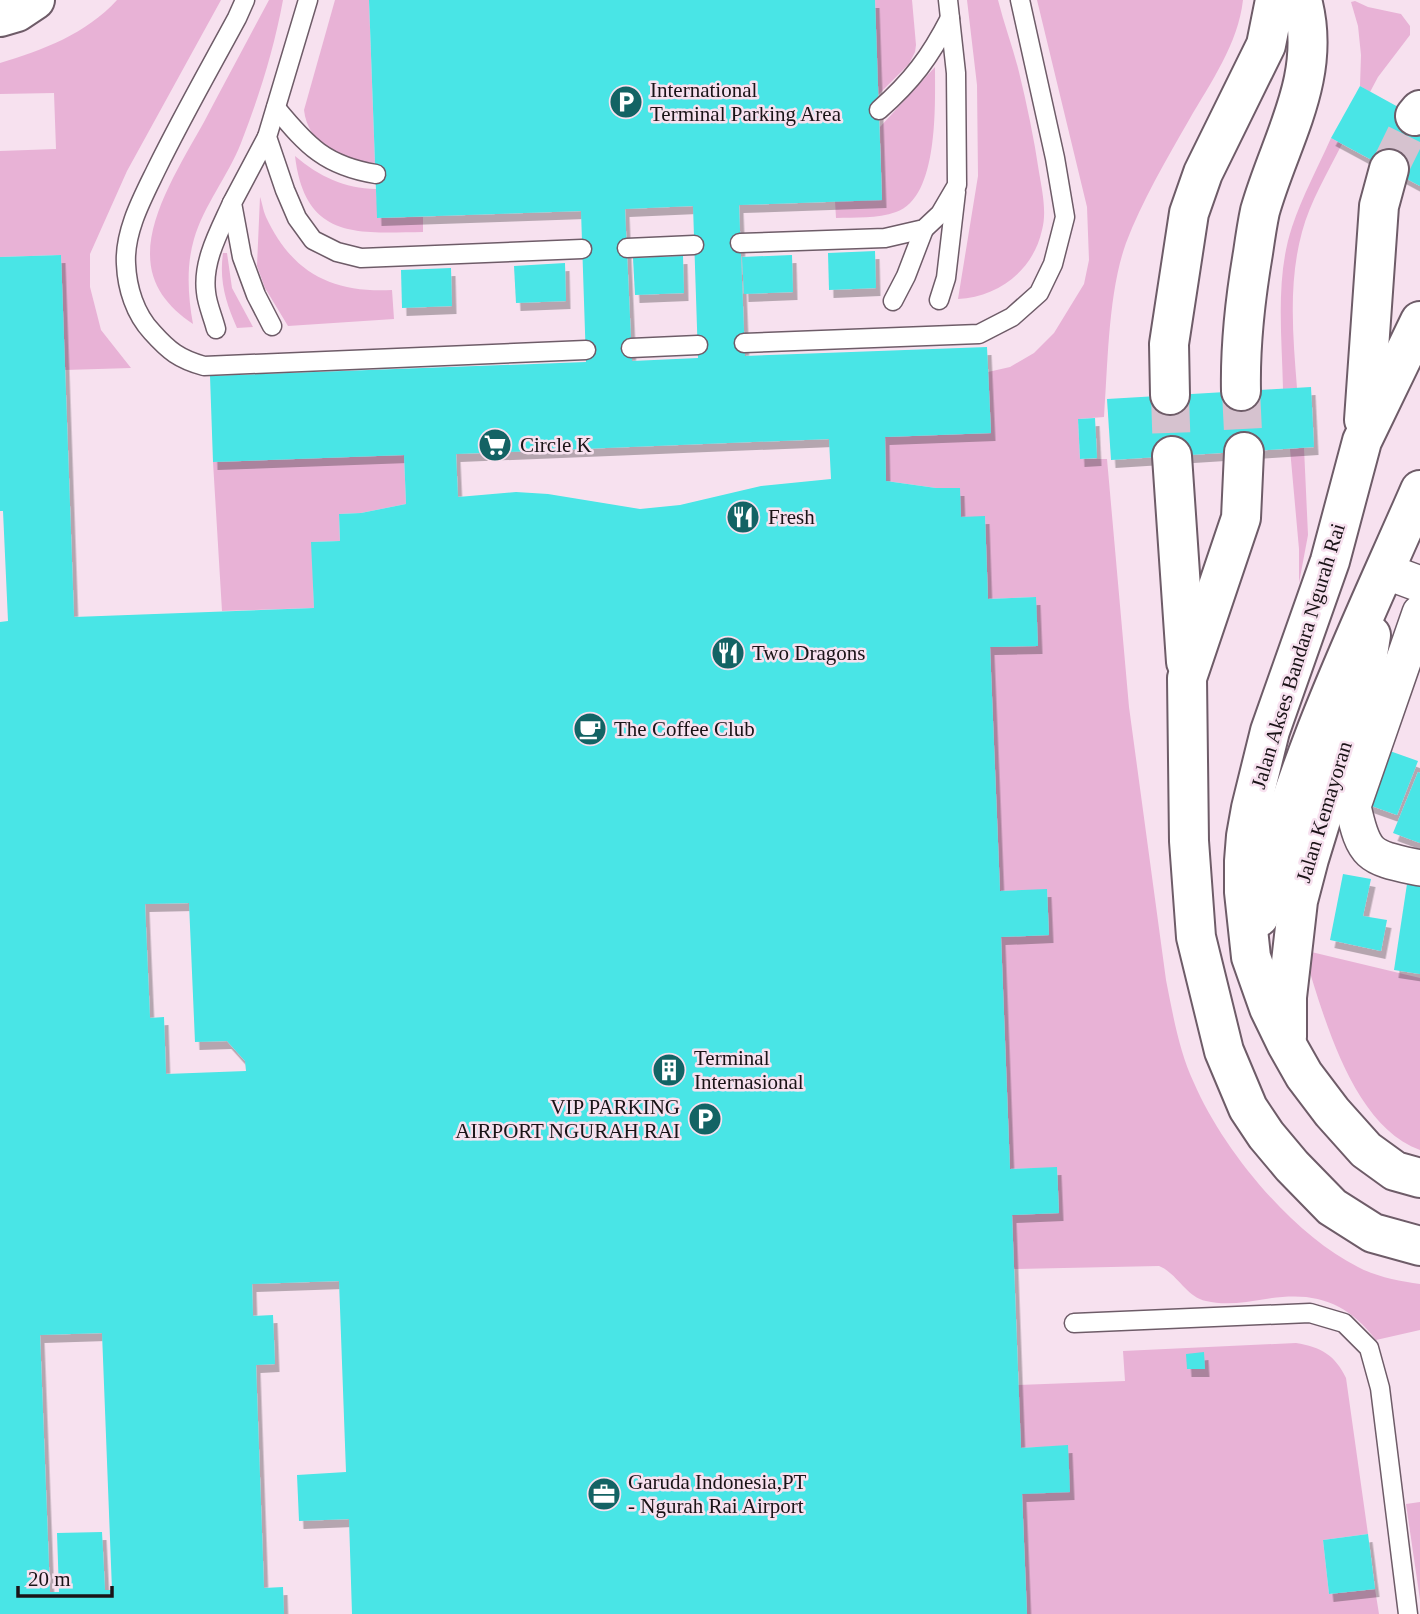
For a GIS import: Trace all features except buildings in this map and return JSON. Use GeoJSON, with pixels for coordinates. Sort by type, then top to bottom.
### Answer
{"type":"FeatureCollection","features":[{"type":"Feature","properties":{"kind":"street"},"geometry":{"type":"LineString","coordinates":[[0,17],[17,12],[35,0]]}},
{"type":"Feature","properties":{"kind":"street"},"geometry":{"type":"LineString","coordinates":[[1170,395],[1168,344],[1189,213],[1203,173],[1266,45],[1275,0]]}},
{"type":"Feature","properties":{"kind":"street"},"geometry":{"type":"LineString","coordinates":[[1241,391],[1240,345],[1244,300],[1260,212],[1305,82],[1308,21],[1302,0]]}},
{"type":"Feature","properties":{"kind":"street","name":"Jalan Akses Bandara Ngurah Rai"},"geometry":{"type":"LineString","coordinates":[[1251,957],[1244,892],[1245,836],[1270,731],[1330,561],[1362,440],[1379,206],[1389,169]]}},
{"type":"Feature","properties":{"kind":"street","name":"Jalan Akses Bandara Ngurah Rai"},"geometry":{"type":"LineString","coordinates":[[1362,440],[1420,321]]}},
{"type":"Feature","properties":{"kind":"street"},"geometry":{"type":"LineString","coordinates":[[1187,678],[1241,518],[1244,452]]}},
{"type":"Feature","properties":{"kind":"street"},"geometry":{"type":"LineString","coordinates":[[1172,456],[1187,678],[1189,841],[1196,936],[1224,1051],[1248,1108],[1266,1135],[1332,1207],[1373,1233],[1420,1246]]}},
{"type":"Feature","properties":{"kind":"street","name":"Jalan Kemayoran"},"geometry":{"type":"LineString","coordinates":[[1224,1051],[1243,1000],[1265,888],[1330,693],[1420,490]]}},
{"type":"Feature","properties":{"kind":"street"},"geometry":{"type":"LineString","coordinates":[[1382,576],[1420,584]]}},
{"type":"Feature","properties":{"kind":"street","name":"Jalan Kemayoran"},"geometry":{"type":"LineString","coordinates":[[1287,1045],[1287,997],[1298,901],[1308,859],[1364,680],[1382,576]]}},
{"type":"Feature","properties":{"kind":"street"},"geometry":{"type":"LineString","coordinates":[[1420,613],[1353,806],[1359,834],[1370,853],[1395,863],[1420,868]]}},
{"type":"Feature","properties":{"kind":"street"},"geometry":{"type":"LineString","coordinates":[[1251,957],[1269,1008],[1304,1075],[1366,1150],[1407,1174]]}},
{"type":"Feature","properties":{"kind":"lane"},"geometry":{"type":"LineString","coordinates":[[245,0],[173,135],[131,231],[125,263],[133,302],[146,326],[181,359],[204,366],[586,350]]}},
{"type":"Feature","properties":{"kind":"lane"},"geometry":{"type":"LineString","coordinates":[[216,329],[206,292],[207,270],[215,241],[267,137],[308,0]]}},
{"type":"Feature","properties":{"kind":"lane"},"geometry":{"type":"LineString","coordinates":[[744,343],[979,334],[1012,317],[1039,293],[1053,264],[1065,217],[1055,158],[1020,0]]}},
{"type":"Feature","properties":{"kind":"lane"},"geometry":{"type":"LineString","coordinates":[[879,110],[908,83],[931,54],[949,9]]}},
{"type":"Feature","properties":{"kind":"lane"},"geometry":{"type":"LineString","coordinates":[[939,300],[946,278],[957,185],[956,73],[949,9]]}},
{"type":"Feature","properties":{"kind":"lane"},"geometry":{"type":"LineString","coordinates":[[276,108],[300,138],[320,155],[342,166],[376,174]]}},
{"type":"Feature","properties":{"kind":"lane"},"geometry":{"type":"LineString","coordinates":[[267,137],[297,218],[313,240],[337,252],[361,258],[582,249]]}},
{"type":"Feature","properties":{"kind":"lane"},"geometry":{"type":"LineString","coordinates":[[893,301],[924,229],[940,214],[957,185]]}},
{"type":"Feature","properties":{"kind":"lane"},"geometry":{"type":"LineString","coordinates":[[232,203],[242,257],[256,295],[272,326]]}},
{"type":"Feature","properties":{"kind":"lane"},"geometry":{"type":"LineString","coordinates":[[740,243],[885,238],[924,229]]}},
{"type":"Feature","properties":{"kind":"lane"},"geometry":{"type":"LineString","coordinates":[[627,248],[694,245]]}},
{"type":"Feature","properties":{"kind":"lane"},"geometry":{"type":"LineString","coordinates":[[631,348],[698,345]]}},
{"type":"Feature","properties":{"kind":"lane"},"geometry":{"type":"LineString","coordinates":[[1074,1323],[1310,1312],[1344,1323],[1369,1348],[1380,1388],[1408,1614]]}},
{"type":"Feature","properties":{"kind":"shaded area"},"geometry":{"type":"Polygon","coordinates":[[[117,0],[221,0],[127,171],[90,254],[90,287],[101,330],[131,368],[65,370],[61,255],[0,257],[0,151],[56,149],[54,93],[0,94],[0,63],[78,31],[117,0]]]}},
{"type":"Feature","properties":{"kind":"shaded area"},"geometry":{"type":"Polygon","coordinates":[[[269,0],[283,0],[265,73],[241,143],[198,226],[191,249],[189,282],[193,324],[168,303],[157,286],[151,265],[151,238],[169,186],[269,0]]]}},
{"type":"Feature","properties":{"kind":"shaded area"},"geometry":{"type":"Polygon","coordinates":[[[335,0],[369,0],[375,163],[351,159],[329,149],[312,133],[307,123],[304,110],[335,0]]]}},
{"type":"Feature","properties":{"kind":"shaded area"},"geometry":{"type":"Polygon","coordinates":[[[875,0],[912,0],[916,45],[909,64],[878,95],[875,0]]]}},
{"type":"Feature","properties":{"kind":"shaded area"},"geometry":{"type":"Polygon","coordinates":[[[967,0],[998,0],[1028,109],[1043,194],[1044,216],[1042,230],[1031,258],[1012,279],[987,293],[958,299],[978,176],[977,85],[967,0]]]}},
{"type":"Feature","properties":{"kind":"shaded area"},"geometry":{"type":"Polygon","coordinates":[[[1037,0],[1243,0],[1230,47],[1155,181],[1126,243],[1112,306],[1104,417],[1078,419],[1080,459],[1107,459],[1129,707],[1166,980],[1177,1033],[1189,1071],[1207,1109],[1241,1162],[1285,1212],[1309,1234],[1358,1267],[1380,1276],[1420,1284],[1420,1330],[1376,1340],[1353,1316],[1328,1302],[1314,1298],[1283,1297],[1228,1303],[1206,1301],[1193,1295],[1159,1266],[1014,1269],[1012,1215],[1059,1213],[1057,1168],[1010,1169],[1001,937],[1049,935],[1047,890],[1000,891],[990,647],[1038,646],[1035,597],[988,599],[985,517],[961,517],[959,488],[936,488],[886,481],[885,437],[991,433],[988,372],[1010,367],[1034,353],[1054,333],[1084,284],[1089,260],[1087,207],[1037,0]]]}},
{"type":"Feature","properties":{"kind":"shaded area"},"geometry":{"type":"Polygon","coordinates":[[[1351,2],[1368,7],[1401,14],[1410,26],[1410,35],[1370,92],[1360,86],[1358,26],[1351,2]]]}},
{"type":"Feature","properties":{"kind":"shaded area"},"geometry":{"type":"Polygon","coordinates":[[[935,67],[932,148],[920,189],[910,203],[896,212],[874,217],[836,218],[835,201],[882,199],[880,127],[935,67]]]}},
{"type":"Feature","properties":{"kind":"shaded area"},"geometry":{"type":"Polygon","coordinates":[[[1331,138],[1342,144],[1305,221],[1295,271],[1293,310],[1297,388],[1283,389],[1283,266],[1300,205],[1331,138]]]}},
{"type":"Feature","properties":{"kind":"shaded area"},"geometry":{"type":"Polygon","coordinates":[[[295,156],[333,180],[376,189],[378,218],[423,217],[423,232],[356,231],[338,226],[322,217],[310,203],[301,183],[295,156]]]}},
{"type":"Feature","properties":{"kind":"shaded area"},"geometry":{"type":"Polygon","coordinates":[[[260,197],[276,236],[301,265],[316,276],[351,288],[392,290],[394,319],[288,326],[265,288],[257,266],[260,197]]]}},
{"type":"Feature","properties":{"kind":"shaded area"},"geometry":{"type":"Polygon","coordinates":[[[223,253],[227,253],[232,288],[253,327],[237,328],[233,319],[223,282],[223,253]]]}},
{"type":"Feature","properties":{"kind":"shaded area"},"geometry":{"type":"Polygon","coordinates":[[[1304,448],[1308,535],[1299,583],[1299,549],[1290,449],[1304,448]]]}},
{"type":"Feature","properties":{"kind":"shaded area"},"geometry":{"type":"Polygon","coordinates":[[[404,455],[406,504],[361,513],[339,514],[340,541],[312,542],[314,608],[222,611],[213,462],[404,455]]]}},
{"type":"Feature","properties":{"kind":"shaded area"},"geometry":{"type":"Polygon","coordinates":[[[1303,950],[1420,978],[1420,1150],[1396,1137],[1375,1117],[1358,1092],[1331,1034],[1303,950]]]}},
{"type":"Feature","properties":{"kind":"shaded area"},"geometry":{"type":"Polygon","coordinates":[[[1296,1343],[1326,1353],[1337,1363],[1346,1378],[1368,1534],[1323,1540],[1329,1594],[1375,1589],[1379,1614],[1027,1614],[1022,1494],[1068,1446],[1021,1448],[1018,1385],[1125,1381],[1123,1351],[1296,1343]]]}},
{"type":"Feature","properties":{"kind":"shaded area"},"geometry":{"type":"Polygon","coordinates":[[[1420,1502],[1420,1600],[1406,1504],[1420,1502]]]}},
{"type":"Feature","properties":{"kind":"tunnel"},"geometry":{"type":"LineString","coordinates":[[1389,169],[1415,116]]}},
{"type":"Feature","properties":{"kind":"tunnel"},"geometry":{"type":"LineString","coordinates":[[1241,391],[1244,452]]}},
{"type":"Feature","properties":{"kind":"tunnel"},"geometry":{"type":"LineString","coordinates":[[1170,395],[1172,456]]}},
{"type":"Feature","properties":{"kind":"place","name":"International Terminal Parking Area"},"geometry":{"type":"Point","coordinates":[626,102]}},
{"type":"Feature","properties":{"kind":"place","name":"Circle K"},"geometry":{"type":"Point","coordinates":[495,445]}},
{"type":"Feature","properties":{"kind":"place","name":"Fresh"},"geometry":{"type":"Point","coordinates":[743,517]}},
{"type":"Feature","properties":{"kind":"place","name":"Two Dragons"},"geometry":{"type":"Point","coordinates":[728,653]}},
{"type":"Feature","properties":{"kind":"place","name":"The Coffee Club"},"geometry":{"type":"Point","coordinates":[590,729]}},
{"type":"Feature","properties":{"kind":"place","name":"Terminal Internasional"},"geometry":{"type":"Point","coordinates":[669,1070]}},
{"type":"Feature","properties":{"kind":"place","name":"VIP PARKING AIRPORT NGURAH RAI"},"geometry":{"type":"Point","coordinates":[705,1119]}},
{"type":"Feature","properties":{"kind":"place","name":"Garuda Indonesia,PT - Ngurah Rai Airport"},"geometry":{"type":"Point","coordinates":[604,1494]}}]}
